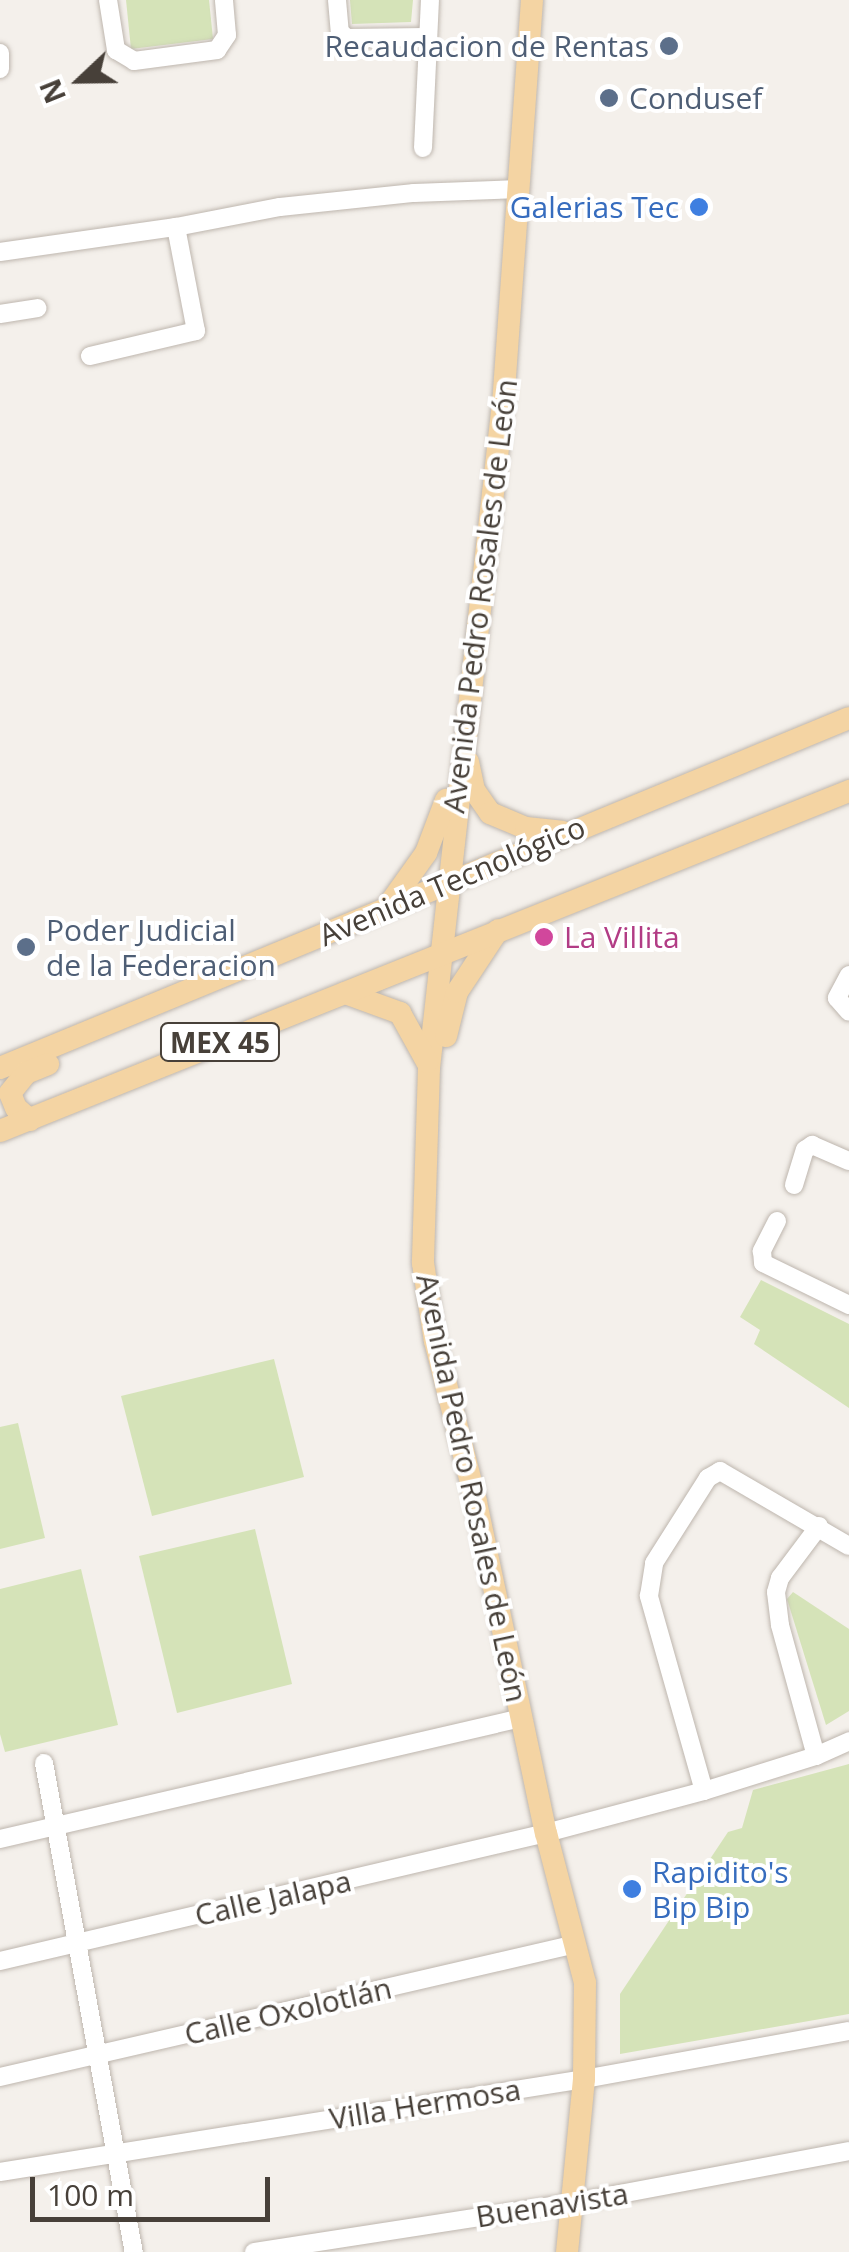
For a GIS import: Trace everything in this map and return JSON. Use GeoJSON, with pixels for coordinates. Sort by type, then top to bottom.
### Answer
{"type":"FeatureCollection","features":[{"type":"Feature","properties":{"kind":"main road","name":"Avenida Pedro Rosales de León"},"geometry":{"type":"LineString","coordinates":[[532,0],[504,394],[463,734],[429,1068],[424,1288],[587,2005],[567,2252]]}},
{"type":"Feature","properties":{"kind":"main road","name":"Avenida Tecnológico"},"geometry":{"type":"LineString","coordinates":[[0,1068],[849,718]]}},
{"type":"Feature","properties":{"kind":"main road"},"geometry":{"type":"LineString","coordinates":[[463,734],[474,790],[490,813],[526,828],[566,833]]}},
{"type":"Feature","properties":{"kind":"main road"},"geometry":{"type":"LineString","coordinates":[[386,909],[420,863],[439,826],[463,734]]}},
{"type":"Feature","properties":{"kind":"main road","name":"Avenida Tecnológico"},"geometry":{"type":"LineString","coordinates":[[0,1131],[849,790]]}},
{"type":"Feature","properties":{"kind":"main road"},"geometry":{"type":"LineString","coordinates":[[345,993],[400,1013],[411,1026],[429,1068],[443,1053],[457,992],[498,930]]}},
{"type":"Feature","properties":{"kind":"main road"},"geometry":{"type":"LineString","coordinates":[[30,1120],[16,1108],[10,1093],[26,1073],[182,1010],[226,978]]}},
{"type":"Feature","properties":{"kind":"street"},"geometry":{"type":"LineString","coordinates":[[108,0],[116,50],[134,62],[217,50],[227,34],[224,0]]}},
{"type":"Feature","properties":{"kind":"street"},"geometry":{"type":"LineString","coordinates":[[337,0],[340,32],[347,38],[427,36]]}},
{"type":"Feature","properties":{"kind":"street"},"geometry":{"type":"LineString","coordinates":[[423,148],[430,0]]}},
{"type":"Feature","properties":{"kind":"street"},"geometry":{"type":"LineString","coordinates":[[0,53],[0,70]]}},
{"type":"Feature","properties":{"kind":"street"},"geometry":{"type":"LineString","coordinates":[[0,252],[176,227],[280,206],[520,189]]}},
{"type":"Feature","properties":{"kind":"street"},"geometry":{"type":"LineString","coordinates":[[90,356],[191,334],[198,325],[176,227]]}},
{"type":"Feature","properties":{"kind":"street"},"geometry":{"type":"LineString","coordinates":[[0,314],[38,308]]}},
{"type":"Feature","properties":{"kind":"street"},"geometry":{"type":"LineString","coordinates":[[844,1008],[837,994],[849,975]]}},
{"type":"Feature","properties":{"kind":"street"},"geometry":{"type":"LineString","coordinates":[[794,1184],[805,1150],[812,1145],[849,1161]]}},
{"type":"Feature","properties":{"kind":"street"},"geometry":{"type":"LineString","coordinates":[[777,1221],[762,1251],[763,1262],[849,1305]]}},
{"type":"Feature","properties":{"kind":"street"},"geometry":{"type":"LineString","coordinates":[[704,1791],[648,1581],[654,1563],[708,1478],[718,1471],[729,1472],[849,1546]]}},
{"type":"Feature","properties":{"kind":"street"},"geometry":{"type":"LineString","coordinates":[[816,1756],[780,1625],[776,1592],[780,1578],[819,1526]]}},
{"type":"Feature","properties":{"kind":"street"},"geometry":{"type":"LineString","coordinates":[[0,1839],[522,1718]]}},
{"type":"Feature","properties":{"kind":"street","name":"Calle Jalapa"},"geometry":{"type":"LineString","coordinates":[[0,1961],[546,1833],[704,1791],[816,1756],[849,1741]]}},
{"type":"Feature","properties":{"kind":"street"},"geometry":{"type":"LineString","coordinates":[[44,1764],[134,2252]]}},
{"type":"Feature","properties":{"kind":"street","name":"Calle Oxolotlán"},"geometry":{"type":"LineString","coordinates":[[0,2077],[576,1944]]}},
{"type":"Feature","properties":{"kind":"street","name":"Villa Hermosa"},"geometry":{"type":"LineString","coordinates":[[0,2172],[584,2079],[849,2031]]}},
{"type":"Feature","properties":{"kind":"street","name":"Buenavista"},"geometry":{"type":"LineString","coordinates":[[254,2252],[572,2203],[849,2151]]}},
{"type":"Feature","properties":{"kind":"green space"},"geometry":{"type":"Polygon","coordinates":[[[126,0],[209,0],[213,39],[131,49],[126,0]]]}},
{"type":"Feature","properties":{"kind":"green space"},"geometry":{"type":"Polygon","coordinates":[[[350,0],[413,0],[411,22],[352,24],[350,0]]]}},
{"type":"Feature","properties":{"kind":"green space"},"geometry":{"type":"Polygon","coordinates":[[[761,1280],[849,1324],[849,1408],[754,1344],[760,1330],[740,1317],[761,1280]]]}},
{"type":"Feature","properties":{"kind":"green space"},"geometry":{"type":"Polygon","coordinates":[[[274,1359],[304,1477],[152,1516],[121,1396],[274,1359]]]}},
{"type":"Feature","properties":{"kind":"green space"},"geometry":{"type":"Polygon","coordinates":[[[18,1423],[45,1538],[0,1549],[0,1427],[18,1423]]]}},
{"type":"Feature","properties":{"kind":"green space"},"geometry":{"type":"Polygon","coordinates":[[[255,1529],[292,1684],[177,1713],[139,1556],[255,1529]]]}},
{"type":"Feature","properties":{"kind":"green space"},"geometry":{"type":"Polygon","coordinates":[[[81,1569],[118,1725],[5,1752],[0,1734],[0,1589],[81,1569]]]}},
{"type":"Feature","properties":{"kind":"green space"},"geometry":{"type":"Polygon","coordinates":[[[793,1592],[849,1629],[849,1711],[826,1725],[787,1599],[793,1592]]]}},
{"type":"Feature","properties":{"kind":"green space"},"geometry":{"type":"Polygon","coordinates":[[[849,1764],[849,2014],[620,2054],[620,1994],[728,1832],[742,1828],[753,1790],[849,1764]]]}},
{"type":"Feature","properties":{"kind":"place","name":"Recaudacion de Rentas"},"geometry":{"type":"Point","coordinates":[669,46]}},
{"type":"Feature","properties":{"kind":"place","name":"Condusef"},"geometry":{"type":"Point","coordinates":[609,98]}},
{"type":"Feature","properties":{"kind":"place","name":"Galerias Tec"},"geometry":{"type":"Point","coordinates":[699,207]}},
{"type":"Feature","properties":{"kind":"place","name":"La Villita"},"geometry":{"type":"Point","coordinates":[544,937]}},
{"type":"Feature","properties":{"kind":"place","name":"Poder Judicial de la Federacion"},"geometry":{"type":"Point","coordinates":[26,947]}},
{"type":"Feature","properties":{"kind":"place","name":"Rapidito's Bip Bip"},"geometry":{"type":"Point","coordinates":[632,1889]}}]}
